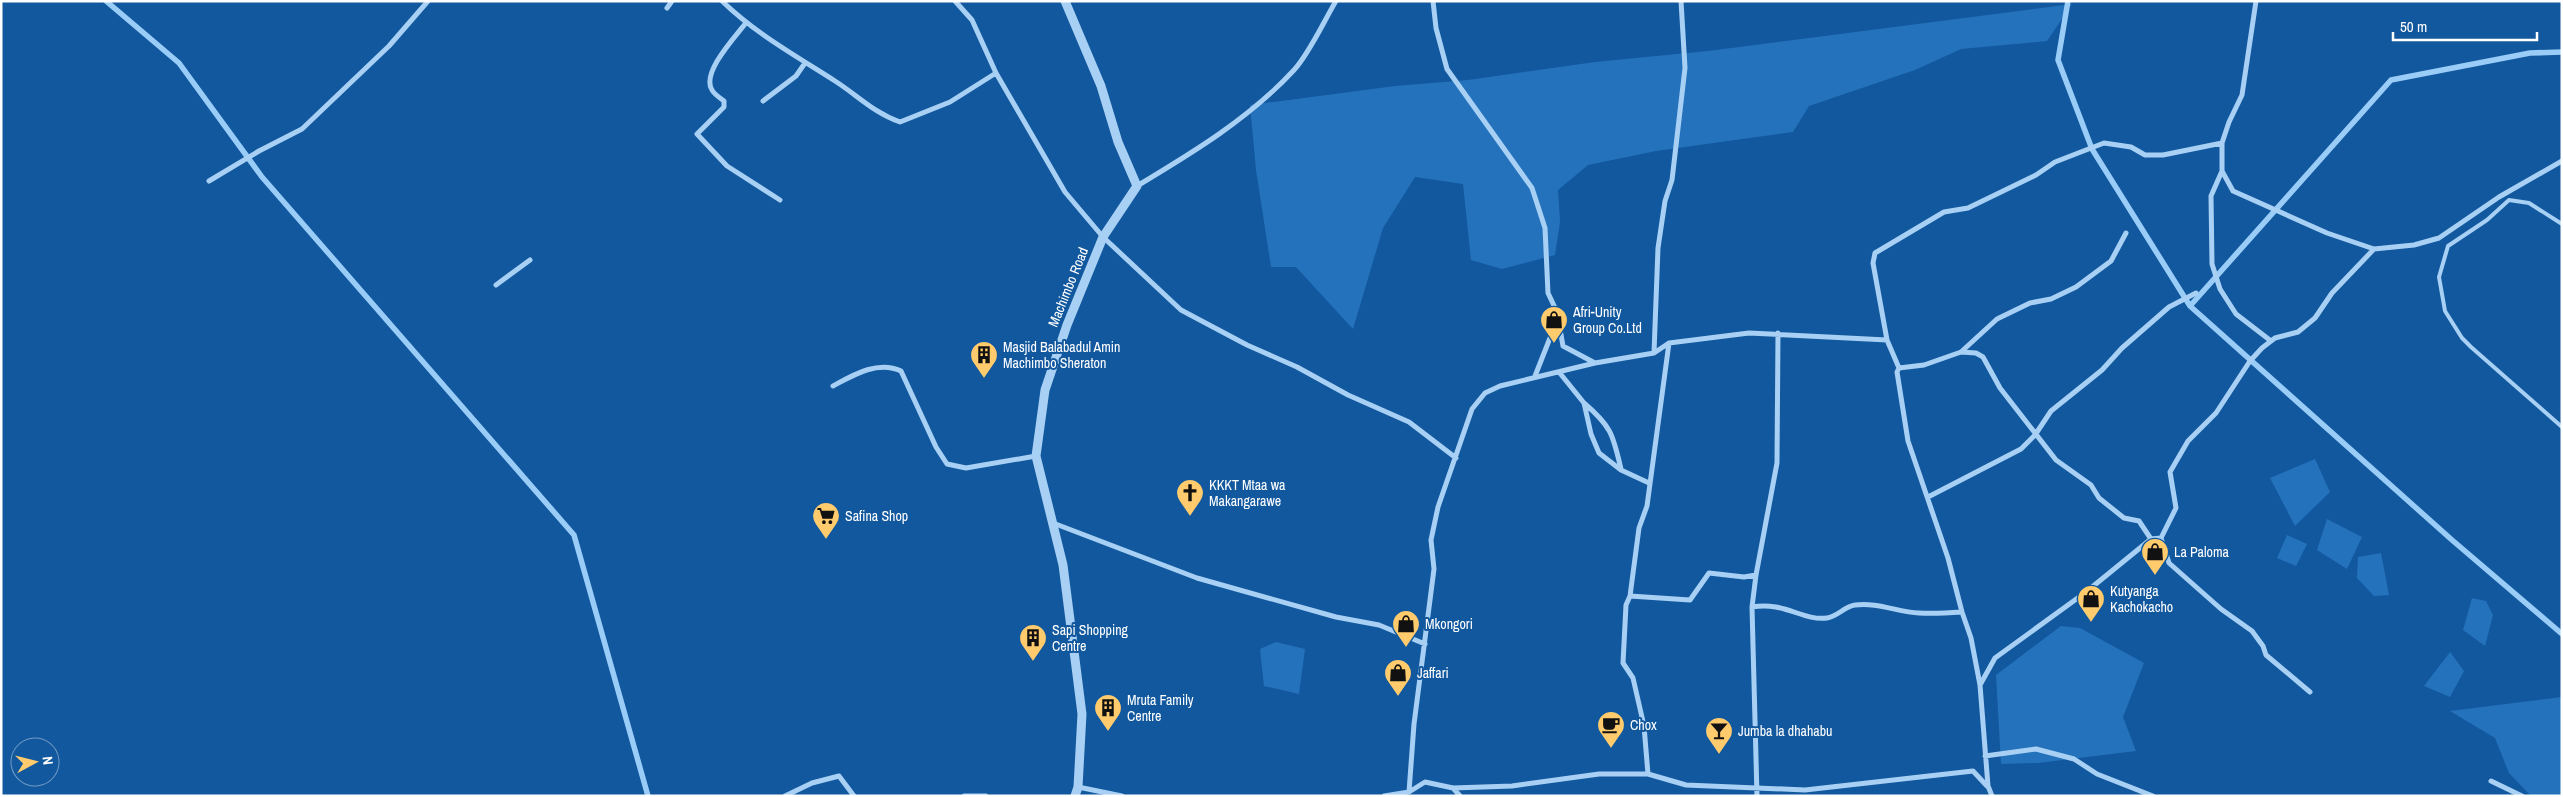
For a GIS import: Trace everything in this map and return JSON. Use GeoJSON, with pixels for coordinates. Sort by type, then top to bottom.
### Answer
{"type":"FeatureCollection","features":[{"type":"Feature","properties":{"kind":"street"},"geometry":{"type":"LineString","coordinates":[[209,182],[242,160],[302,129],[389,46],[428,1]]}},
{"type":"Feature","properties":{"kind":"street"},"geometry":{"type":"LineString","coordinates":[[667,8],[672,1]]}},
{"type":"Feature","properties":{"kind":"street"},"geometry":{"type":"LineString","coordinates":[[722,1],[745,24],[838,82],[866,105],[887,118],[900,122],[950,102],[996,73]]}},
{"type":"Feature","properties":{"kind":"street"},"geometry":{"type":"LineString","coordinates":[[955,1],[972,20],[996,73],[1065,192],[1103,236],[1181,310],[1297,367],[1348,396],[1409,422],[1456,458]]}},
{"type":"Feature","properties":{"kind":"street"},"geometry":{"type":"LineString","coordinates":[[1065,1],[1101,86],[1118,142],[1137,186]]}},
{"type":"Feature","properties":{"kind":"street","name":"Machimbo Road"},"geometry":{"type":"LineString","coordinates":[[1076,791],[1082,714],[1063,565],[1036,456],[1045,390],[1067,325],[1103,236],[1137,186],[1178,161],[1246,113],[1295,69],[1336,1]]}},
{"type":"Feature","properties":{"kind":"street"},"geometry":{"type":"LineString","coordinates":[[1433,1],[1436,28],[1447,69],[1532,188],[1545,228],[1548,293],[1556,312],[1563,346],[1595,363]]}},
{"type":"Feature","properties":{"kind":"street"},"geometry":{"type":"LineString","coordinates":[[1654,353],[1658,248],[1665,201],[1672,180],[1685,68],[1681,1]]}},
{"type":"Feature","properties":{"kind":"street"},"geometry":{"type":"LineString","coordinates":[[2256,1],[2242,95],[2229,122],[2222,143],[2222,171],[2211,196],[2212,264],[2220,290],[2236,314],[2271,341]]}},
{"type":"Feature","properties":{"kind":"street"},"geometry":{"type":"LineString","coordinates":[[745,24],[712,68],[710,75],[709,81],[712,90],[724,101],[724,107],[697,134],[727,166],[780,200]]}},
{"type":"Feature","properties":{"kind":"street"},"geometry":{"type":"LineString","coordinates":[[763,101],[796,76],[805,62]]}},
{"type":"Feature","properties":{"kind":"street"},"geometry":{"type":"LineString","coordinates":[[1992,796],[1988,786],[1980,685],[1971,638],[1948,558],[1908,441],[1897,372],[1898,368],[1888,340],[1873,263],[1875,253],[1888,243],[1944,212],[1968,208],[2036,175],[2055,162],[2104,143],[2131,147],[2145,155],[2163,155],[2222,143]]}},
{"type":"Feature","properties":{"kind":"street"},"geometry":{"type":"LineString","coordinates":[[2222,171],[2233,191],[2327,233],[2374,249],[2414,245],[2439,238],[2499,197],[2562,162]]}},
{"type":"Feature","properties":{"kind":"street"},"geometry":{"type":"LineString","coordinates":[[1898,368],[1924,365],[1961,352],[1997,319],[2030,303],[2052,299],[2076,287],[2111,261],[2126,233]]}},
{"type":"Feature","properties":{"kind":"street"},"geometry":{"type":"LineString","coordinates":[[2310,692],[2266,655],[2263,646],[2252,631],[2221,609],[2169,563],[2160,538],[2176,508],[2170,472],[2188,442],[2216,413],[2250,361],[2271,341],[2298,332],[2315,318],[2332,293],[2374,249]]}},
{"type":"Feature","properties":{"kind":"street"},"geometry":{"type":"LineString","coordinates":[[496,286],[530,260]]}},
{"type":"Feature","properties":{"kind":"street"},"geometry":{"type":"LineString","coordinates":[[1928,497],[2021,449],[2034,435],[2051,410],[2102,370],[2146,327],[2169,308],[2196,293]]}},
{"type":"Feature","properties":{"kind":"street"},"geometry":{"type":"LineString","coordinates":[[1535,376],[1552,333],[1556,312]]}},
{"type":"Feature","properties":{"kind":"street"},"geometry":{"type":"LineString","coordinates":[[1409,792],[1414,724],[1434,569],[1431,540],[1438,507],[1472,409],[1485,393],[1500,386],[1535,376],[1654,353],[1669,343],[1749,333],[1888,340]]}},
{"type":"Feature","properties":{"kind":"street"},"geometry":{"type":"LineString","coordinates":[[1757,796],[1752,607],[1756,574],[1777,462],[1778,333]]}},
{"type":"Feature","properties":{"kind":"street"},"geometry":{"type":"LineString","coordinates":[[1648,774],[1644,726],[1633,678],[1623,663],[1626,605],[1630,596],[1639,528],[1647,506],[1669,343]]}},
{"type":"Feature","properties":{"kind":"street"},"geometry":{"type":"LineString","coordinates":[[1961,352],[1976,353],[1983,358],[2000,388],[2034,435],[2056,460],[2091,485],[2099,498],[2124,518],[2139,521],[2151,539]]}},
{"type":"Feature","properties":{"kind":"street"},"geometry":{"type":"LineString","coordinates":[[832,386],[865,370],[890,366],[901,371],[936,447],[947,464],[966,468],[1036,456]]}},
{"type":"Feature","properties":{"kind":"street"},"geometry":{"type":"LineString","coordinates":[[1559,372],[1584,403],[1601,417],[1613,434],[1621,470]]}},
{"type":"Feature","properties":{"kind":"street"},"geometry":{"type":"LineString","coordinates":[[1584,403],[1591,434],[1600,453],[1621,470],[1649,483]]}},
{"type":"Feature","properties":{"kind":"street"},"geometry":{"type":"LineString","coordinates":[[1052,522],[1197,578],[1336,617],[1380,625],[1425,644]]}},
{"type":"Feature","properties":{"kind":"street"},"geometry":{"type":"LineString","coordinates":[[1980,685],[1995,658],[2086,592],[2151,539],[2160,538]]}},
{"type":"Feature","properties":{"kind":"street"},"geometry":{"type":"LineString","coordinates":[[1630,596],[1690,600],[1709,573],[1744,577],[1756,574]]}},
{"type":"Feature","properties":{"kind":"street"},"geometry":{"type":"LineString","coordinates":[[1752,607],[1767,604],[1800,614],[1828,618],[1852,605],[1860,604],[1919,613],[1962,612]]}},
{"type":"Feature","properties":{"kind":"street"},"geometry":{"type":"LineString","coordinates":[[1985,756],[2036,749],[2074,759],[2097,774],[2153,796]]}},
{"type":"Feature","properties":{"kind":"street"},"geometry":{"type":"LineString","coordinates":[[1384,796],[1409,792],[1425,782],[1453,788],[1512,786],[1599,774],[1648,774],[1686,785],[1758,786],[1773,790],[1805,790],[1973,772],[1988,786]]}},
{"type":"Feature","properties":{"kind":"street"},"geometry":{"type":"LineString","coordinates":[[784,796],[812,783],[839,776],[854,796]]}},
{"type":"Feature","properties":{"kind":"street"},"geometry":{"type":"LineString","coordinates":[[2491,781],[2522,796]]}},
{"type":"Feature","properties":{"kind":"street"},"geometry":{"type":"LineString","coordinates":[[1453,788],[1460,796]]}},
{"type":"Feature","properties":{"kind":"street"},"geometry":{"type":"LineString","coordinates":[[1076,791],[1122,796]]}},
{"type":"Feature","properties":{"kind":"street"},"geometry":{"type":"LineString","coordinates":[[964,796],[986,796]]}},
{"type":"Feature","properties":{"kind":"lane"},"geometry":{"type":"LineString","coordinates":[[2562,224],[2529,204],[2509,200],[2487,220],[2448,246],[2439,277],[2445,311],[2462,338],[2562,427]]}},
{"type":"Feature","properties":{"kind":"shaded area"},"geometry":{"type":"Polygon","coordinates":[[[2072,4],[2047,41],[1961,49],[1915,70],[1809,106],[1793,132],[1656,151],[1588,165],[1558,190],[1560,222],[1555,255],[1502,269],[1471,260],[1463,184],[1415,177],[1383,228],[1353,329],[1296,267],[1271,267],[1256,170],[1250,105],[1395,86],[1468,80],[1595,62],[1708,51],[2072,4]]]}},
{"type":"Feature","properties":{"kind":"shaded area"},"geometry":{"type":"Polygon","coordinates":[[[2315,459],[2330,492],[2295,526],[2270,478],[2315,459]]]}},
{"type":"Feature","properties":{"kind":"shaded area"},"geometry":{"type":"Polygon","coordinates":[[[2327,519],[2362,537],[2347,569],[2317,550],[2327,519]]]}},
{"type":"Feature","properties":{"kind":"shaded area"},"geometry":{"type":"Polygon","coordinates":[[[2287,535],[2307,544],[2296,566],[2277,558],[2287,535]]]}},
{"type":"Feature","properties":{"kind":"shaded area"},"geometry":{"type":"Polygon","coordinates":[[[2381,553],[2389,595],[2374,596],[2357,578],[2358,557],[2381,553]]]}},
{"type":"Feature","properties":{"kind":"shaded area"},"geometry":{"type":"Polygon","coordinates":[[[2472,598],[2486,601],[2493,615],[2485,646],[2463,630],[2472,598]]]}},
{"type":"Feature","properties":{"kind":"shaded area"},"geometry":{"type":"Polygon","coordinates":[[[2061,626],[2080,628],[2144,663],[2123,717],[2136,751],[2038,763],[2001,764],[1996,675],[2061,626]]]}},
{"type":"Feature","properties":{"kind":"shaded area"},"geometry":{"type":"Polygon","coordinates":[[[1276,642],[1305,649],[1299,694],[1264,686],[1260,649],[1276,642]]]}},
{"type":"Feature","properties":{"kind":"shaded area"},"geometry":{"type":"Polygon","coordinates":[[[2450,652],[2464,671],[2450,697],[2424,686],[2450,652]]]}},
{"type":"Feature","properties":{"kind":"shaded area"},"geometry":{"type":"Polygon","coordinates":[[[2562,697],[2562,796],[2531,796],[2509,773],[2495,738],[2450,711],[2562,697]]]}},
{"type":"Feature","properties":{"kind":"waterway"},"geometry":{"type":"LineString","coordinates":[[106,1],[179,63],[262,177],[574,535],[648,796]]}},
{"type":"Feature","properties":{"kind":"waterway"},"geometry":{"type":"LineString","coordinates":[[2068,1],[2058,60],[2092,149],[2190,306],[2452,540],[2562,634]]}},
{"type":"Feature","properties":{"kind":"waterway"},"geometry":{"type":"LineString","coordinates":[[2190,306],[2391,80],[2530,53],[2562,52]]}},
{"type":"Feature","properties":{"kind":"place","name":"Afri-Unity Group Co.Ltd"},"geometry":{"type":"Point","coordinates":[1554,344]}},
{"type":"Feature","properties":{"kind":"place","name":"Masjid Balabadul Amin Machimbo Sheraton"},"geometry":{"type":"Point","coordinates":[984,379]}},
{"type":"Feature","properties":{"kind":"place","name":"KKKT Mtaa wa Makangarawe"},"geometry":{"type":"Point","coordinates":[1190,517]}},
{"type":"Feature","properties":{"kind":"place","name":"Safina Shop"},"geometry":{"type":"Point","coordinates":[826,540]}},
{"type":"Feature","properties":{"kind":"place","name":"La Paloma"},"geometry":{"type":"Point","coordinates":[2155,576]}},
{"type":"Feature","properties":{"kind":"place","name":"Kutyanga Kachokacho"},"geometry":{"type":"Point","coordinates":[2091,623]}},
{"type":"Feature","properties":{"kind":"place","name":"Mkongori"},"geometry":{"type":"Point","coordinates":[1406,648]}},
{"type":"Feature","properties":{"kind":"place","name":"Sapi Shopping Centre"},"geometry":{"type":"Point","coordinates":[1033,662]}},
{"type":"Feature","properties":{"kind":"place","name":"Jaffari"},"geometry":{"type":"Point","coordinates":[1398,697]}},
{"type":"Feature","properties":{"kind":"place","name":"Mruta Family Centre"},"geometry":{"type":"Point","coordinates":[1108,732]}},
{"type":"Feature","properties":{"kind":"place","name":"Chox"},"geometry":{"type":"Point","coordinates":[1611,749]}},
{"type":"Feature","properties":{"kind":"place","name":"Jumba la dhahabu"},"geometry":{"type":"Point","coordinates":[1719,755]}}]}
